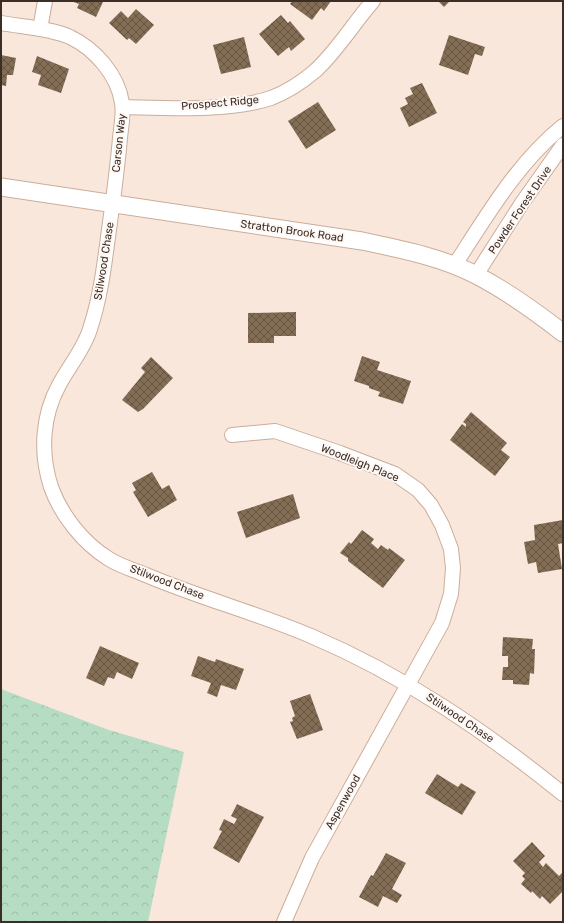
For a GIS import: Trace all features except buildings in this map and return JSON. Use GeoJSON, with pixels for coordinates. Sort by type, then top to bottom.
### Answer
{"type":"FeatureCollection","features":[{"type":"Feature","properties":{"kind":"street"},"geometry":{"type":"LineString","coordinates":[[40,29],[45,1]]}},
{"type":"Feature","properties":{"kind":"street","name":"Prospect Ridge"},"geometry":{"type":"LineString","coordinates":[[123,107],[188,108],[249,103],[271,98],[292,88],[315,70],[347,35],[373,1]]}},
{"type":"Feature","properties":{"kind":"street","name":"Carson Way"},"geometry":{"type":"LineString","coordinates":[[1,23],[40,29],[69,37],[93,52],[110,72],[120,94],[123,107],[112,205]]}},
{"type":"Feature","properties":{"kind":"street","name":"Powder Forest Drive"},"geometry":{"type":"LineString","coordinates":[[454,266],[502,193],[544,141],[563,126]]}},
{"type":"Feature","properties":{"kind":"street","name":"Powder Forest Drive"},"geometry":{"type":"LineString","coordinates":[[476,275],[522,203],[563,144]]}},
{"type":"Feature","properties":{"kind":"street","name":"Stratton Brook Road"},"geometry":{"type":"LineString","coordinates":[[1,187],[112,205],[362,241],[409,251],[476,275],[531,308],[563,334]]}},
{"type":"Feature","properties":{"kind":"street","name":"Stilwood Chase"},"geometry":{"type":"LineString","coordinates":[[112,205],[98,304],[89,332],[58,386],[47,414],[43,448],[51,487],[63,511],[82,539],[109,559],[161,581],[311,636],[409,685],[444,706],[516,756],[563,794]]}},
{"type":"Feature","properties":{"kind":"street","name":"Woodleigh Place"},"geometry":{"type":"LineString","coordinates":[[232,435],[276,431],[340,452],[395,474],[418,490],[430,505],[442,525],[450,549],[453,568],[451,594],[442,623],[409,685]]}},
{"type":"Feature","properties":{"kind":"street","name":"Aspenwood"},"geometry":{"type":"LineString","coordinates":[[284,922],[312,858],[409,685]]}},
{"type":"Feature","properties":{"kind":"green space"},"geometry":{"type":"Polygon","coordinates":[[[1,689],[109,730],[184,752],[148,922],[1,922],[1,689]]]}}]}
